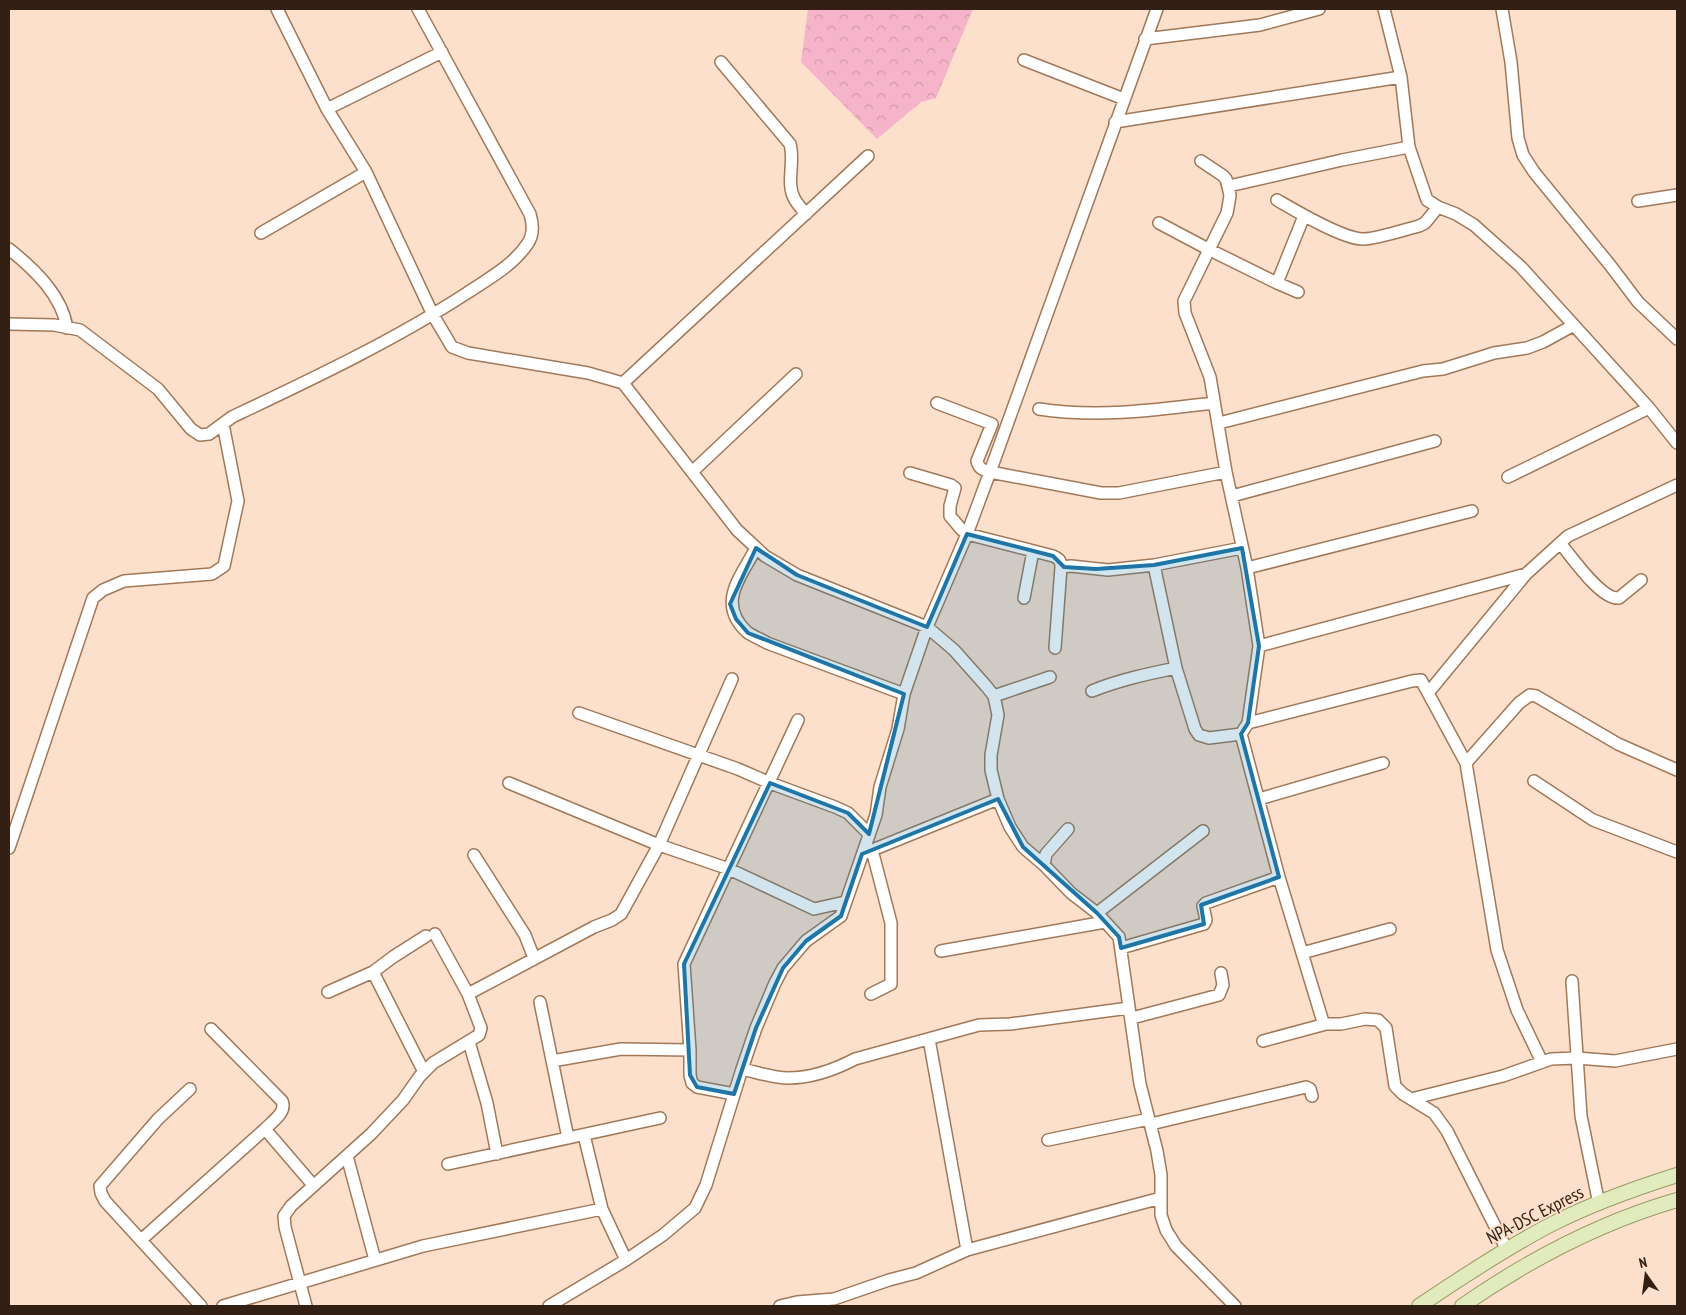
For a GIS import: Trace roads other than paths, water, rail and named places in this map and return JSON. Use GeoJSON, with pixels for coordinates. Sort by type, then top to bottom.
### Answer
{"type":"FeatureCollection","features":[{"type":"Feature","properties":{"kind":"main road","name":"NPA-DSC Express"},"geometry":{"type":"LineString","coordinates":[[1419,1306],[1473,1269],[1553,1224],[1634,1189],[1677,1175]]}},
{"type":"Feature","properties":{"kind":"main road"},"geometry":{"type":"LineString","coordinates":[[1462,1306],[1516,1272],[1556,1250],[1609,1225],[1677,1200]]}},
{"type":"Feature","properties":{"kind":"street"},"geometry":{"type":"LineString","coordinates":[[277,9],[327,110],[366,172],[433,315],[452,347],[468,353],[588,372],[623,384],[737,530],[765,556],[797,575],[927,627],[959,656],[994,696],[998,715],[991,755],[991,770],[998,799],[1010,827],[1023,848],[1044,865],[1071,893],[1097,913],[1119,937],[1140,1084],[1162,1175],[1161,1214],[1166,1230],[1176,1246],[1235,1306]]}},
{"type":"Feature","properties":{"kind":"street"},"geometry":{"type":"LineString","coordinates":[[9,324],[54,325],[80,330],[158,389],[191,429],[200,435],[209,434],[232,417],[433,315],[492,277],[519,255],[530,242],[533,225],[530,214],[418,9]]}},
{"type":"Feature","properties":{"kind":"street"},"geometry":{"type":"LineString","coordinates":[[549,1306],[626,1260],[662,1235],[695,1208],[706,1184],[756,1028],[783,968],[806,941],[841,916],[845,902],[867,852],[869,834],[876,815],[880,788],[898,730],[904,694],[927,627],[967,534],[990,472],[1156,9]]}},
{"type":"Feature","properties":{"kind":"street"},"geometry":{"type":"LineString","coordinates":[[1145,40],[1260,25],[1319,9]]}},
{"type":"Feature","properties":{"kind":"street"},"geometry":{"type":"LineString","coordinates":[[1384,9],[1401,77],[1409,147],[1427,200],[1474,225],[1521,267],[1649,408],[1677,442]]}},
{"type":"Feature","properties":{"kind":"street"},"geometry":{"type":"LineString","coordinates":[[1502,9],[1511,62],[1518,138],[1523,155],[1534,172],[1638,302],[1675,334]]}},
{"type":"Feature","properties":{"kind":"street"},"geometry":{"type":"LineString","coordinates":[[327,110],[442,52]]}},
{"type":"Feature","properties":{"kind":"street"},"geometry":{"type":"LineString","coordinates":[[1024,60],[1124,99]]}},
{"type":"Feature","properties":{"kind":"street"},"geometry":{"type":"LineString","coordinates":[[721,62],[790,144],[793,153],[791,190],[794,198],[806,214]]}},
{"type":"Feature","properties":{"kind":"street"},"geometry":{"type":"LineString","coordinates":[[1116,122],[1401,77]]}},
{"type":"Feature","properties":{"kind":"street"},"geometry":{"type":"LineString","coordinates":[[1228,186],[1409,147]]}},
{"type":"Feature","properties":{"kind":"street"},"geometry":{"type":"LineString","coordinates":[[623,384],[868,156]]}},
{"type":"Feature","properties":{"kind":"street"},"geometry":{"type":"LineString","coordinates":[[1200,161],[1226,179],[1230,195],[1227,213],[1184,301],[1185,312],[1210,377],[1226,472],[1247,568],[1259,646],[1248,723],[1241,734],[1279,877],[1321,1018],[1326,1024]]}},
{"type":"Feature","properties":{"kind":"street"},"geometry":{"type":"LineString","coordinates":[[261,233],[366,172]]}},
{"type":"Feature","properties":{"kind":"street"},"geometry":{"type":"LineString","coordinates":[[1638,201],[1677,195]]}},
{"type":"Feature","properties":{"kind":"street"},"geometry":{"type":"LineString","coordinates":[[1277,200],[1304,216],[1348,236],[1363,239],[1419,226],[1425,223],[1438,207]]}},
{"type":"Feature","properties":{"kind":"street"},"geometry":{"type":"LineString","coordinates":[[1277,283],[1304,216]]}},
{"type":"Feature","properties":{"kind":"street"},"geometry":{"type":"LineString","coordinates":[[1159,223],[1208,250],[1298,292]]}},
{"type":"Feature","properties":{"kind":"street"},"geometry":{"type":"LineString","coordinates":[[9,249],[30,265],[58,300],[65,315],[67,328]]}},
{"type":"Feature","properties":{"kind":"street"},"geometry":{"type":"LineString","coordinates":[[1219,423],[1423,371],[1443,369],[1494,353],[1527,348],[1544,342],[1574,325]]}},
{"type":"Feature","properties":{"kind":"street"},"geometry":{"type":"LineString","coordinates":[[692,472],[796,374]]}},
{"type":"Feature","properties":{"kind":"street"},"geometry":{"type":"LineString","coordinates":[[937,402],[992,424],[978,461],[978,466],[990,472],[1101,492],[1119,493],[1226,472]]}},
{"type":"Feature","properties":{"kind":"street"},"geometry":{"type":"LineString","coordinates":[[1039,409],[1066,414],[1127,413],[1214,403]]}},
{"type":"Feature","properties":{"kind":"street"},"geometry":{"type":"LineString","coordinates":[[1508,477],[1649,408]]}},
{"type":"Feature","properties":{"kind":"street"},"geometry":{"type":"LineString","coordinates":[[9,848],[93,598],[103,590],[124,581],[212,574],[224,566],[238,501],[223,424]]}},
{"type":"Feature","properties":{"kind":"street"},"geometry":{"type":"LineString","coordinates":[[1232,496],[1435,442]]}},
{"type":"Feature","properties":{"kind":"street"},"geometry":{"type":"LineString","coordinates":[[910,473],[951,485],[955,488],[950,506],[950,516],[954,523],[967,534],[1058,558],[1061,567],[1055,648]]}},
{"type":"Feature","properties":{"kind":"street"},"geometry":{"type":"LineString","coordinates":[[1428,693],[1526,574],[1568,536],[1677,485]]}},
{"type":"Feature","properties":{"kind":"street"},"geometry":{"type":"LineString","coordinates":[[1247,568],[1472,511]]}},
{"type":"Feature","properties":{"kind":"street"},"geometry":{"type":"LineString","coordinates":[[1560,543],[1599,589],[1609,596],[1619,598],[1641,580]]}},
{"type":"Feature","properties":{"kind":"street"},"geometry":{"type":"LineString","coordinates":[[756,548],[734,590],[730,604],[736,619],[748,633],[767,643],[904,694]]}},
{"type":"Feature","properties":{"kind":"street"},"geometry":{"type":"LineString","coordinates":[[1061,567],[1071,566],[1108,570],[1154,565],[1242,548]]}},
{"type":"Feature","properties":{"kind":"street"},"geometry":{"type":"LineString","coordinates":[[1024,598],[1033,551]]}},
{"type":"Feature","properties":{"kind":"street"},"geometry":{"type":"LineString","coordinates":[[1154,565],[1176,668],[1195,729],[1199,736],[1209,738],[1241,734]]}},
{"type":"Feature","properties":{"kind":"street"},"geometry":{"type":"LineString","coordinates":[[1259,646],[1526,574]]}},
{"type":"Feature","properties":{"kind":"street"},"geometry":{"type":"LineString","coordinates":[[1092,691],[1141,675],[1176,668]]}},
{"type":"Feature","properties":{"kind":"street"},"geometry":{"type":"LineString","coordinates":[[994,696],[1050,677]]}},
{"type":"Feature","properties":{"kind":"street"},"geometry":{"type":"LineString","coordinates":[[468,994],[594,927],[612,920],[620,914],[659,845],[732,679]]}},
{"type":"Feature","properties":{"kind":"street"},"geometry":{"type":"LineString","coordinates":[[1248,723],[1421,680],[1466,763],[1497,950],[1517,1010],[1542,1062]]}},
{"type":"Feature","properties":{"kind":"street"},"geometry":{"type":"LineString","coordinates":[[1466,763],[1520,703],[1530,695],[1536,696],[1618,744],[1677,770]]}},
{"type":"Feature","properties":{"kind":"street"},"geometry":{"type":"LineString","coordinates":[[579,714],[738,768],[770,783],[848,813],[869,834]]}},
{"type":"Feature","properties":{"kind":"street"},"geometry":{"type":"LineString","coordinates":[[734,1094],[698,1087],[692,1083],[684,964],[798,720]]}},
{"type":"Feature","properties":{"kind":"street"},"geometry":{"type":"LineString","coordinates":[[1259,799],[1383,763]]}},
{"type":"Feature","properties":{"kind":"street"},"geometry":{"type":"LineString","coordinates":[[1534,781],[1593,820],[1677,852]]}},
{"type":"Feature","properties":{"kind":"street"},"geometry":{"type":"LineString","coordinates":[[509,783],[659,845],[729,869],[814,909],[821,909],[845,902]]}},
{"type":"Feature","properties":{"kind":"street"},"geometry":{"type":"LineString","coordinates":[[867,852],[998,799]]}},
{"type":"Feature","properties":{"kind":"street"},"geometry":{"type":"LineString","coordinates":[[1044,865],[1046,854],[1068,829]]}},
{"type":"Feature","properties":{"kind":"street"},"geometry":{"type":"LineString","coordinates":[[1097,913],[1203,832]]}},
{"type":"Feature","properties":{"kind":"street"},"geometry":{"type":"LineString","coordinates":[[867,852],[892,923],[891,984],[871,994]]}},
{"type":"Feature","properties":{"kind":"street"},"geometry":{"type":"LineString","coordinates":[[474,855],[525,935],[534,958]]}},
{"type":"Feature","properties":{"kind":"street"},"geometry":{"type":"LineString","coordinates":[[1121,948],[1204,924],[1206,920],[1203,906],[1206,903],[1279,877]]}},
{"type":"Feature","properties":{"kind":"street"},"geometry":{"type":"LineString","coordinates":[[941,951],[1105,922]]}},
{"type":"Feature","properties":{"kind":"street"},"geometry":{"type":"LineString","coordinates":[[1302,953],[1390,929]]}},
{"type":"Feature","properties":{"kind":"street"},"geometry":{"type":"LineString","coordinates":[[306,1306],[285,1227],[284,1216],[291,1206],[313,1185],[371,1134],[403,1100],[433,1063],[479,1035],[481,1028],[468,994],[431,935],[392,957],[373,972],[328,992]]}},
{"type":"Feature","properties":{"kind":"street"},"geometry":{"type":"LineString","coordinates":[[373,972],[424,1072]]}},
{"type":"Feature","properties":{"kind":"street"},"geometry":{"type":"LineString","coordinates":[[742,1069],[786,1078],[814,1076],[855,1059],[979,1025],[1131,1013],[1219,995],[1223,985],[1221,973]]}},
{"type":"Feature","properties":{"kind":"street"},"geometry":{"type":"LineString","coordinates":[[1572,981],[1581,1116],[1599,1204]]}},
{"type":"Feature","properties":{"kind":"street"},"geometry":{"type":"LineString","coordinates":[[540,1002],[568,1138]]}},
{"type":"Feature","properties":{"kind":"street"},"geometry":{"type":"LineString","coordinates":[[1263,1041],[1326,1024],[1341,1024],[1365,1019],[1378,1020],[1386,1028],[1395,1086],[1403,1094],[1434,1113],[1447,1131],[1507,1250]]}},
{"type":"Feature","properties":{"kind":"street"},"geometry":{"type":"LineString","coordinates":[[140,1240],[265,1129],[283,1110],[282,1101],[211,1029]]}},
{"type":"Feature","properties":{"kind":"street"},"geometry":{"type":"LineString","coordinates":[[929,1039],[967,1250]]}},
{"type":"Feature","properties":{"kind":"street"},"geometry":{"type":"LineString","coordinates":[[468,1042],[486,1103],[497,1154]]}},
{"type":"Feature","properties":{"kind":"street"},"geometry":{"type":"LineString","coordinates":[[552,1061],[621,1049],[690,1050]]}},
{"type":"Feature","properties":{"kind":"street"},"geometry":{"type":"LineString","coordinates":[[1411,1099],[1504,1076],[1551,1059],[1577,1058],[1615,1061],[1677,1049]]}},
{"type":"Feature","properties":{"kind":"street"},"geometry":{"type":"LineString","coordinates":[[1048,1140],[1150,1121],[1306,1087],[1310,1089],[1312,1096]]}},
{"type":"Feature","properties":{"kind":"street"},"geometry":{"type":"LineString","coordinates":[[190,1089],[153,1124],[100,1186],[100,1193],[105,1201],[201,1306]]}},
{"type":"Feature","properties":{"kind":"street"},"geometry":{"type":"LineString","coordinates":[[448,1164],[660,1118]]}},
{"type":"Feature","properties":{"kind":"street"},"geometry":{"type":"LineString","coordinates":[[265,1129],[313,1185]]}},
{"type":"Feature","properties":{"kind":"street"},"geometry":{"type":"LineString","coordinates":[[584,1135],[602,1209],[626,1260]]}},
{"type":"Feature","properties":{"kind":"street"},"geometry":{"type":"LineString","coordinates":[[347,1156],[375,1260]]}},
{"type":"Feature","properties":{"kind":"street"},"geometry":{"type":"LineString","coordinates":[[780,1306],[797,1302],[834,1299],[916,1273],[967,1250],[1161,1198]]}},
{"type":"Feature","properties":{"kind":"street"},"geometry":{"type":"LineString","coordinates":[[223,1306],[423,1246],[602,1209]]}}]}
